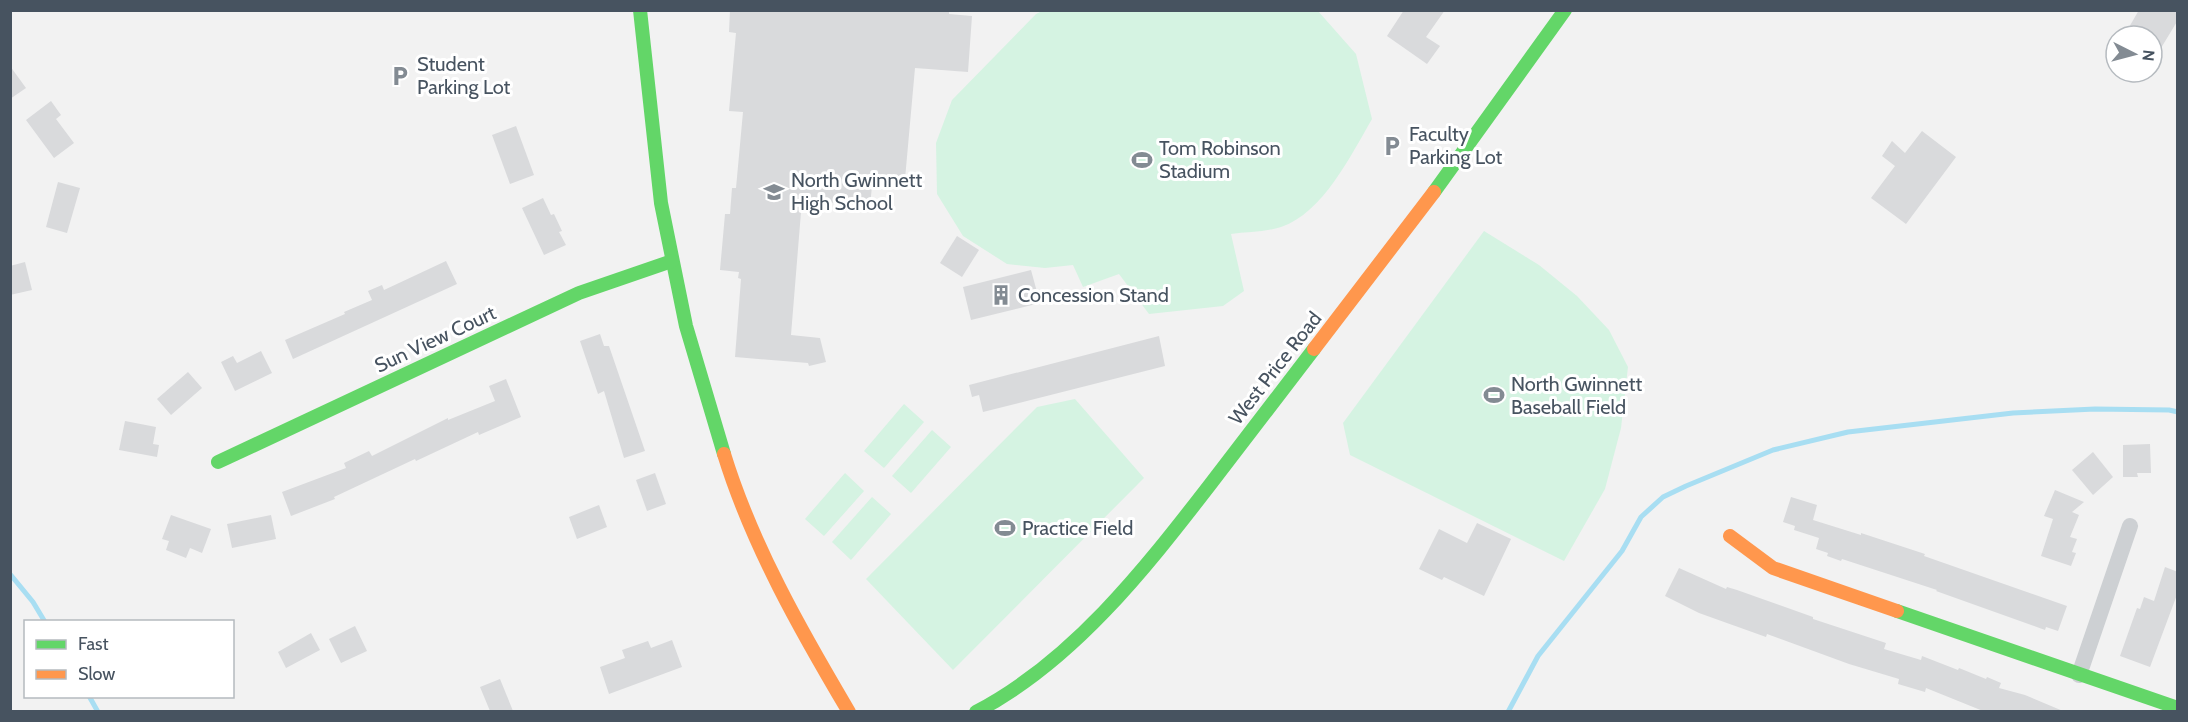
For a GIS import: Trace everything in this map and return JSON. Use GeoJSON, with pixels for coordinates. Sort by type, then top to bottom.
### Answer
{"type":"FeatureCollection","features":[{"type":"Feature","properties":{"kind":"street"},"geometry":{"type":"LineString","coordinates":[[640,10],[661,203],[672,261],[686,326],[725,458],[759,545],[811,648],[849,711]]}},
{"type":"Feature","properties":{"kind":"street","name":"West Price Road"},"geometry":{"type":"LineString","coordinates":[[976,711],[1001,699],[1070,648],[1160,549],[1462,156],[1565,10]]}},
{"type":"Feature","properties":{"kind":"street","name":"Sun View Court"},"geometry":{"type":"LineString","coordinates":[[218,462],[579,293],[672,261]]}},
{"type":"Feature","properties":{"kind":"street"},"geometry":{"type":"LineString","coordinates":[[2079,675],[2130,526]]}},
{"type":"Feature","properties":{"kind":"street"},"geometry":{"type":"LineString","coordinates":[[1730,536],[1773,568],[2178,708]]}},
{"type":"Feature","properties":{"kind":"green space","name":"Tom Robinson Stadium"},"geometry":{"type":"Polygon","coordinates":[[[1042,11],[1318,11],[1356,54],[1372,119],[1334,181],[1310,209],[1296,220],[1281,227],[1231,234],[1244,291],[1223,306],[1149,314],[1119,274],[1083,287],[1073,265],[1045,268],[1007,264],[963,236],[937,194],[936,143],[952,100],[1036,14],[1042,11]]]}},
{"type":"Feature","properties":{"kind":"green space","name":"North Gwinnett Baseball Field"},"geometry":{"type":"Polygon","coordinates":[[[1484,231],[1539,265],[1577,296],[1609,330],[1628,367],[1621,428],[1605,489],[1564,561],[1350,455],[1343,423],[1484,231]]]}},
{"type":"Feature","properties":{"kind":"green space","name":"Practice Field"},"geometry":{"type":"Polygon","coordinates":[[[1075,399],[1144,478],[953,670],[866,579],[1037,407],[1075,399]]]}},
{"type":"Feature","properties":{"kind":"green space"},"geometry":{"type":"Polygon","coordinates":[[[904,404],[924,422],[884,468],[864,451],[904,404]]]}},
{"type":"Feature","properties":{"kind":"green space"},"geometry":{"type":"Polygon","coordinates":[[[932,430],[951,447],[911,493],[892,476],[932,430]]]}},
{"type":"Feature","properties":{"kind":"green space"},"geometry":{"type":"Polygon","coordinates":[[[845,473],[864,491],[824,536],[805,519],[845,473]]]}},
{"type":"Feature","properties":{"kind":"green space"},"geometry":{"type":"Polygon","coordinates":[[[872,497],[891,514],[851,560],[832,542],[872,497]]]}},
{"type":"Feature","properties":{"kind":"building","name":"North Gwinnett High School"},"geometry":{"type":"Polygon","coordinates":[[[730,10],[949,10],[949,14],[972,16],[968,72],[915,68],[905,179],[873,176],[870,206],[802,200],[791,335],[820,338],[826,362],[809,366],[808,363],[735,357],[741,279],[738,278],[739,272],[720,270],[725,214],[730,214],[732,188],[736,188],[743,112],[729,111],[736,33],[729,32],[730,10]]]}},
{"type":"Feature","properties":{"kind":"building"},"geometry":{"type":"Polygon","coordinates":[[[1404,10],[1445,10],[1426,37],[1440,46],[1427,64],[1387,36],[1404,10]]]}},
{"type":"Feature","properties":{"kind":"building"},"geometry":{"type":"Polygon","coordinates":[[[2139,10],[2178,10],[2178,20],[2164,43],[2164,24],[2131,24],[2139,10]]]}},
{"type":"Feature","properties":{"kind":"building"},"geometry":{"type":"Polygon","coordinates":[[[10,66],[26,88],[10,99],[10,66]]]}},
{"type":"Feature","properties":{"kind":"building"},"geometry":{"type":"Polygon","coordinates":[[[51,101],[61,115],[56,119],[74,143],[54,158],[26,120],[51,101]]]}},
{"type":"Feature","properties":{"kind":"building"},"geometry":{"type":"Polygon","coordinates":[[[516,126],[534,175],[510,184],[492,135],[516,126]]]}},
{"type":"Feature","properties":{"kind":"building"},"geometry":{"type":"Polygon","coordinates":[[[1922,131],[1956,157],[1906,224],[1871,198],[1895,166],[1882,156],[1892,141],[1905,153],[1922,131]]]}},
{"type":"Feature","properties":{"kind":"building"},"geometry":{"type":"Polygon","coordinates":[[[58,182],[80,188],[67,233],[46,227],[58,182]]]}},
{"type":"Feature","properties":{"kind":"building"},"geometry":{"type":"Polygon","coordinates":[[[543,198],[551,215],[554,214],[562,231],[559,232],[566,245],[544,255],[522,208],[543,198]]]}},
{"type":"Feature","properties":{"kind":"building"},"geometry":{"type":"Polygon","coordinates":[[[957,236],[979,250],[962,277],[940,263],[957,236]]]}},
{"type":"Feature","properties":{"kind":"building"},"geometry":{"type":"Polygon","coordinates":[[[446,261],[457,284],[293,359],[285,340],[372,300],[368,291],[382,285],[384,290],[446,261]]]}},
{"type":"Feature","properties":{"kind":"building"},"geometry":{"type":"Polygon","coordinates":[[[25,262],[32,290],[10,295],[10,266],[25,262]]]}},
{"type":"Feature","properties":{"kind":"building","name":"Concession Stand"},"geometry":{"type":"Polygon","coordinates":[[[1031,270],[1040,303],[971,320],[963,287],[1031,270]]]}},
{"type":"Feature","properties":{"kind":"building"},"geometry":{"type":"Polygon","coordinates":[[[600,334],[604,346],[609,346],[645,451],[624,458],[604,391],[598,394],[580,341],[600,334]]]}},
{"type":"Feature","properties":{"kind":"building"},"geometry":{"type":"Polygon","coordinates":[[[1159,336],[1165,366],[983,412],[979,395],[972,397],[969,385],[1159,336]]]}},
{"type":"Feature","properties":{"kind":"building"},"geometry":{"type":"Polygon","coordinates":[[[261,351],[272,373],[235,391],[221,362],[233,356],[237,363],[261,351]]]}},
{"type":"Feature","properties":{"kind":"building"},"geometry":{"type":"Polygon","coordinates":[[[188,372],[202,388],[171,415],[157,399],[188,372]]]}},
{"type":"Feature","properties":{"kind":"building"},"geometry":{"type":"Polygon","coordinates":[[[506,379],[521,417],[479,435],[478,432],[416,461],[415,459],[334,497],[335,499],[291,516],[282,492],[346,468],[344,463],[369,451],[372,456],[448,418],[448,420],[495,401],[489,386],[506,379]]]}},
{"type":"Feature","properties":{"kind":"building"},"geometry":{"type":"Polygon","coordinates":[[[125,421],[156,427],[153,444],[159,445],[157,457],[119,450],[125,421]]]}},
{"type":"Feature","properties":{"kind":"building"},"geometry":{"type":"Polygon","coordinates":[[[2150,444],[2151,473],[2137,473],[2138,477],[2123,477],[2123,445],[2150,444]]]}},
{"type":"Feature","properties":{"kind":"building"},"geometry":{"type":"Polygon","coordinates":[[[2093,452],[2113,477],[2093,495],[2072,470],[2093,452]]]}},
{"type":"Feature","properties":{"kind":"building"},"geometry":{"type":"Polygon","coordinates":[[[655,473],[666,504],[647,511],[636,480],[655,473]]]}},
{"type":"Feature","properties":{"kind":"building"},"geometry":{"type":"Polygon","coordinates":[[[2055,490],[2084,502],[2072,512],[2079,515],[2070,537],[2077,539],[2072,552],[2076,553],[2071,566],[2041,556],[2053,519],[2044,516],[2055,490]]]}},
{"type":"Feature","properties":{"kind":"building"},"geometry":{"type":"Polygon","coordinates":[[[1791,497],[1817,505],[1813,520],[1925,554],[1924,556],[2067,606],[2058,631],[2046,627],[2045,630],[1937,590],[1827,556],[1828,553],[1816,549],[1819,538],[1794,530],[1795,526],[1783,522],[1791,497]]]}},
{"type":"Feature","properties":{"kind":"building"},"geometry":{"type":"Polygon","coordinates":[[[599,505],[607,527],[577,539],[569,517],[599,505]]]}},
{"type":"Feature","properties":{"kind":"building"},"geometry":{"type":"Polygon","coordinates":[[[171,515],[211,529],[202,553],[190,548],[186,558],[166,550],[169,541],[162,539],[171,515]]]}},
{"type":"Feature","properties":{"kind":"building"},"geometry":{"type":"Polygon","coordinates":[[[271,515],[276,539],[232,548],[227,524],[271,515]]]}},
{"type":"Feature","properties":{"kind":"building"},"geometry":{"type":"Polygon","coordinates":[[[1477,523],[1511,539],[1484,596],[1444,577],[1442,580],[1419,569],[1439,529],[1467,543],[1477,523]]]}},
{"type":"Feature","properties":{"kind":"building"},"geometry":{"type":"Polygon","coordinates":[[[2165,567],[2178,572],[2178,592],[2150,667],[2120,656],[2137,608],[2140,609],[2144,597],[2154,601],[2165,567]]]}},
{"type":"Feature","properties":{"kind":"building"},"geometry":{"type":"Polygon","coordinates":[[[1679,568],[1726,589],[1727,587],[1737,590],[1813,617],[1813,619],[1886,643],[1884,649],[1921,660],[1922,656],[1958,670],[1959,668],[1986,679],[1987,677],[2001,683],[1999,688],[2025,695],[2063,711],[1983,711],[1926,688],[1925,692],[1898,684],[1899,679],[1699,613],[1665,596],[1679,568]]]}},
{"type":"Feature","properties":{"kind":"building"},"geometry":{"type":"Polygon","coordinates":[[[355,626],[367,651],[341,663],[329,639],[355,626]]]}},
{"type":"Feature","properties":{"kind":"building"},"geometry":{"type":"Polygon","coordinates":[[[311,633],[320,650],[286,668],[278,652],[311,633]]]}},
{"type":"Feature","properties":{"kind":"building"},"geometry":{"type":"Polygon","coordinates":[[[672,640],[682,667],[609,694],[600,667],[625,658],[622,650],[648,641],[651,648],[672,640]]]}},
{"type":"Feature","properties":{"kind":"building"},"geometry":{"type":"Polygon","coordinates":[[[500,679],[513,711],[490,711],[480,687],[500,679]]]}},
{"type":"Feature","properties":{"kind":"waterway"},"geometry":{"type":"LineString","coordinates":[[1508,712],[1538,656],[1622,551],[1641,517],[1663,497],[1686,486],[1773,450],[1848,432],[2013,413],[2095,409],[2178,412]]}},
{"type":"Feature","properties":{"kind":"waterway"},"geometry":{"type":"LineString","coordinates":[[10,574],[33,602],[44,620]]}},
{"type":"Feature","properties":{"kind":"waterway"},"geometry":{"type":"LineString","coordinates":[[90,698],[98,712]]}},
{"type":"Feature","properties":{"kind":"traffic: fast"},"geometry":{"type":"LineString","coordinates":[[640,10],[661,203],[686,326],[724,454]]}},
{"type":"Feature","properties":{"kind":"traffic: fast"},"geometry":{"type":"LineString","coordinates":[[1434,192],[1565,10]]}},
{"type":"Feature","properties":{"kind":"traffic: fast"},"geometry":{"type":"LineString","coordinates":[[218,462],[579,293],[672,261]]}},
{"type":"Feature","properties":{"kind":"traffic: fast"},"geometry":{"type":"LineString","coordinates":[[976,712],[1011,691],[1044,667],[1104,612],[1159,550],[1314,349]]}},
{"type":"Feature","properties":{"kind":"traffic: fast"},"geometry":{"type":"LineString","coordinates":[[1897,611],[2178,708]]}},
{"type":"Feature","properties":{"kind":"traffic: slow"},"geometry":{"type":"LineString","coordinates":[[1314,349],[1434,192]]}},
{"type":"Feature","properties":{"kind":"traffic: slow"},"geometry":{"type":"LineString","coordinates":[[724,454],[735,488],[763,554],[796,619],[849,712]]}},
{"type":"Feature","properties":{"kind":"traffic: slow"},"geometry":{"type":"LineString","coordinates":[[1730,536],[1773,568],[1897,611]]}},
{"type":"Feature","properties":{"kind":"place","name":"Student Parking Lot"},"geometry":{"type":"Point","coordinates":[400,76]}},
{"type":"Feature","properties":{"kind":"place","name":"Faculty Parking Lot"},"geometry":{"type":"Point","coordinates":[1392,146]}},
{"type":"Feature","properties":{"kind":"place","name":"Tom Robinson Stadium"},"geometry":{"type":"Point","coordinates":[1142,160]}},
{"type":"Feature","properties":{"kind":"place","name":"North Gwinnett High School"},"geometry":{"type":"Point","coordinates":[774,192]}},
{"type":"Feature","properties":{"kind":"place","name":"Concession Stand"},"geometry":{"type":"Point","coordinates":[1001,295]}},
{"type":"Feature","properties":{"kind":"place","name":"North Gwinnett Baseball Field"},"geometry":{"type":"Point","coordinates":[1494,395]}},
{"type":"Feature","properties":{"kind":"place","name":"Practice Field"},"geometry":{"type":"Point","coordinates":[1005,528]}}]}
